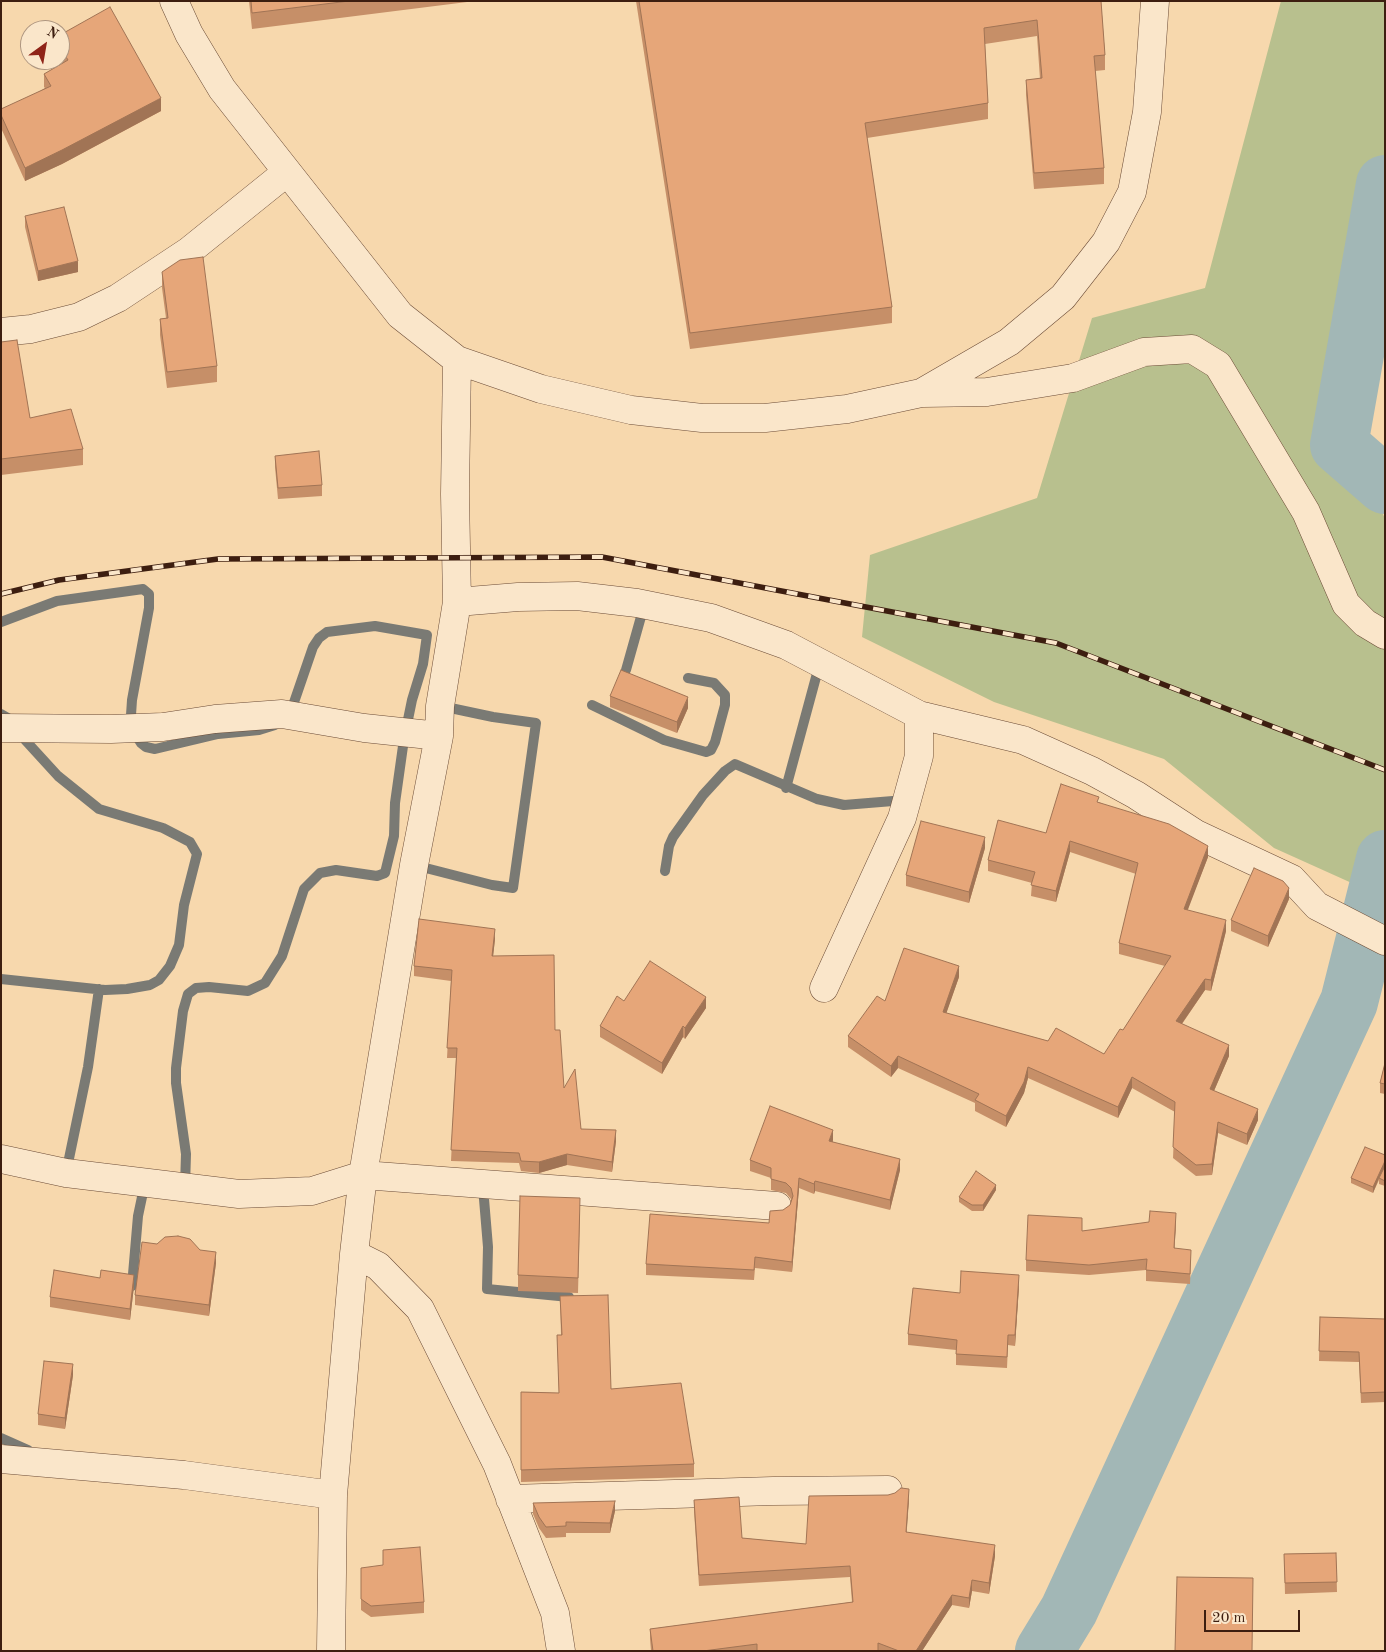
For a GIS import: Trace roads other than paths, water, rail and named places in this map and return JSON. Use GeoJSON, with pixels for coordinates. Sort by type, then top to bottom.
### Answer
{"type":"FeatureCollection","features":[{"type":"Feature","properties":{"kind":"street"},"geometry":{"type":"LineString","coordinates":[[174,1],[189,34],[222,89],[287,172],[400,315],[457,360],[541,389],[631,410],[702,418],[765,418],[847,409],[921,393],[988,392],[1073,378],[1144,352],[1192,349],[1218,365],[1306,512],[1346,604],[1364,622],[1385,635]]}},
{"type":"Feature","properties":{"kind":"street"},"geometry":{"type":"LineString","coordinates":[[921,393],[1009,342],[1063,298],[1106,242],[1132,192],[1147,112],[1155,1]]}},
{"type":"Feature","properties":{"kind":"street"},"geometry":{"type":"LineString","coordinates":[[1,332],[31,329],[80,317],[118,298],[189,251],[287,172]]}},
{"type":"Feature","properties":{"kind":"street"},"geometry":{"type":"LineString","coordinates":[[331,1651],[333,1495],[354,1254],[363,1175],[414,865],[439,736],[440,706],[457,602],[454,494],[457,360]]}},
{"type":"Feature","properties":{"kind":"street"},"geometry":{"type":"LineString","coordinates":[[457,602],[518,597],[576,596],[637,603],[711,618],[786,645],[918,715],[1023,740],[1092,771],[1136,795],[1196,834],[1292,879],[1316,906],[1385,942]]}},
{"type":"Feature","properties":{"kind":"street"},"geometry":{"type":"LineString","coordinates":[[1,728],[111,729],[163,727],[215,719],[282,714],[364,728],[439,736]]}},
{"type":"Feature","properties":{"kind":"street"},"geometry":{"type":"LineString","coordinates":[[824,988],[902,818],[918,756],[918,715]]}},
{"type":"Feature","properties":{"kind":"street"},"geometry":{"type":"LineString","coordinates":[[1,1159],[66,1173],[239,1194],[312,1191],[363,1175],[777,1206]]}},
{"type":"Feature","properties":{"kind":"street"},"geometry":{"type":"LineString","coordinates":[[354,1254],[378,1266],[420,1308],[476,1419],[510,1499],[555,1613],[561,1651]]}},
{"type":"Feature","properties":{"kind":"street"},"geometry":{"type":"LineString","coordinates":[[1,1459],[184,1475],[333,1495]]}},
{"type":"Feature","properties":{"kind":"street"},"geometry":{"type":"LineString","coordinates":[[510,1499],[774,1491],[888,1490]]}},
{"type":"Feature","properties":{"kind":"waterway"},"geometry":{"type":"LineString","coordinates":[[1385,184],[1339,445],[1385,485]]}},
{"type":"Feature","properties":{"kind":"waterway"},"geometry":{"type":"LineString","coordinates":[[1,622],[57,601],[143,589],[149,594],[149,608],[132,700],[131,715],[134,732],[141,743],[146,747],[155,749],[218,734],[259,730],[275,725]]}},
{"type":"Feature","properties":{"kind":"waterway"},"geometry":{"type":"LineString","coordinates":[[626,670],[644,606]]}},
{"type":"Feature","properties":{"kind":"waterway"},"geometry":{"type":"LineString","coordinates":[[185,1187],[186,1154],[176,1083],[176,1068],[183,1011],[188,994],[196,988],[209,987],[248,991],[265,983],[282,956],[304,889],[320,873],[336,870],[377,876],[385,873],[394,836],[395,803],[404,739],[412,700],[423,664],[427,635],[375,626],[327,632],[319,638],[313,647],[290,714]]}},
{"type":"Feature","properties":{"kind":"waterway"},"geometry":{"type":"LineString","coordinates":[[786,788],[819,666]]}},
{"type":"Feature","properties":{"kind":"waterway"},"geometry":{"type":"LineString","coordinates":[[592,705],[664,740],[706,752],[711,750],[715,742],[725,705],[725,695],[714,683],[688,678]]}},
{"type":"Feature","properties":{"kind":"waterway"},"geometry":{"type":"LineString","coordinates":[[414,865],[492,885],[513,888],[536,723],[493,717],[441,706]]}},
{"type":"Feature","properties":{"kind":"waterway"},"geometry":{"type":"LineString","coordinates":[[1,714],[13,721],[26,741],[58,776],[99,809],[163,828],[190,842],[197,854],[184,905],[179,945],[170,966],[159,980],[150,985],[105,990],[1,979]]}},
{"type":"Feature","properties":{"kind":"waterway"},"geometry":{"type":"LineString","coordinates":[[665,871],[669,846],[673,837],[703,795],[725,771],[735,764],[817,799],[844,805],[893,801]]}},
{"type":"Feature","properties":{"kind":"waterway"},"geometry":{"type":"LineString","coordinates":[[1044,1651],[1069,1610],[1349,1002],[1385,859]]}},
{"type":"Feature","properties":{"kind":"waterway"},"geometry":{"type":"LineString","coordinates":[[66,1173],[88,1067],[99,989]]}},
{"type":"Feature","properties":{"kind":"waterway"},"geometry":{"type":"LineString","coordinates":[[483,1187],[488,1247],[487,1289],[569,1297]]}},
{"type":"Feature","properties":{"kind":"waterway"},"geometry":{"type":"LineString","coordinates":[[132,1286],[138,1216],[142,1197]]}},
{"type":"Feature","properties":{"kind":"waterway"},"geometry":{"type":"LineString","coordinates":[[1,1438],[28,1450]]}},
{"type":"Feature","properties":{"kind":"railway"},"geometry":{"type":"LineString","coordinates":[[1,594],[59,580],[218,559],[602,557],[1056,643],[1385,770]]}}]}
